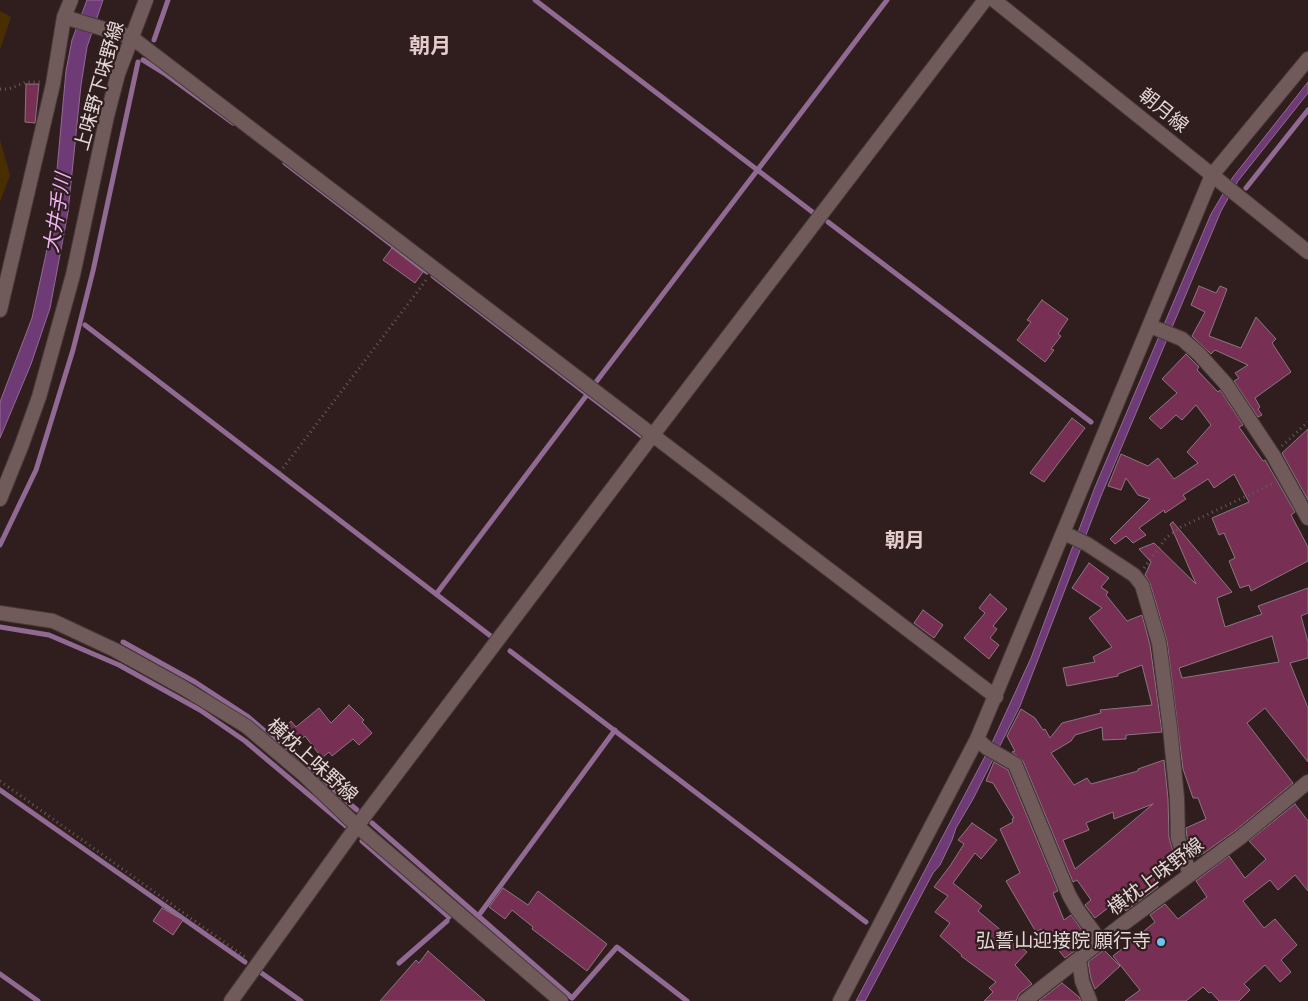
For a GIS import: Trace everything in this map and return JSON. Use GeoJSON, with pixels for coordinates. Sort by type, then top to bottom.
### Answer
{"type":"FeatureCollection","features":[{"type":"Feature","properties":{"kind":"street"},"geometry":{"type":"LineString","coordinates":[[0,310],[53,84],[64,17],[71,0]]}},
{"type":"Feature","properties":{"kind":"street","name":"上味野下味野線"},"geometry":{"type":"LineString","coordinates":[[0,499],[39,396],[64,310],[107,116],[131,37],[146,0]]}},
{"type":"Feature","properties":{"kind":"street"},"geometry":{"type":"LineString","coordinates":[[231,1001],[357,826],[985,0]]}},
{"type":"Feature","properties":{"kind":"street","name":"朝月線"},"geometry":{"type":"LineString","coordinates":[[994,0],[1308,252]]}},
{"type":"Feature","properties":{"kind":"street"},"geometry":{"type":"LineString","coordinates":[[64,17],[131,37],[652,436],[996,696]]}},
{"type":"Feature","properties":{"kind":"street"},"geometry":{"type":"LineString","coordinates":[[840,1001],[977,739],[1212,175],[1308,59]]}},
{"type":"Feature","properties":{"kind":"street"},"geometry":{"type":"LineString","coordinates":[[1150,326],[1182,339],[1199,354],[1226,384],[1273,455],[1308,518]]}},
{"type":"Feature","properties":{"kind":"street"},"geometry":{"type":"LineString","coordinates":[[1064,533],[1087,544],[1138,579],[1142,585],[1159,643],[1174,772],[1178,838],[1190,875]]}},
{"type":"Feature","properties":{"kind":"street","name":"横枕上味野線"},"geometry":{"type":"LineString","coordinates":[[0,613],[53,621],[115,650],[182,687],[246,726],[304,775],[357,826],[561,1001]]}},
{"type":"Feature","properties":{"kind":"street"},"geometry":{"type":"LineString","coordinates":[[977,739],[987,748],[1015,764],[1069,895],[1101,942]]}},
{"type":"Feature","properties":{"kind":"street","name":"横枕上味野線"},"geometry":{"type":"LineString","coordinates":[[1025,1001],[1241,837],[1308,782]]}},
{"type":"Feature","properties":{"kind":"street"},"geometry":{"type":"LineString","coordinates":[[1079,959],[1082,981],[1090,1001]]}},
{"type":"Feature","properties":{"kind":"path"},"geometry":{"type":"LineString","coordinates":[[0,89],[9,89],[26,82],[53,84]]}},
{"type":"Feature","properties":{"kind":"path"},"geometry":{"type":"LineString","coordinates":[[280,472],[434,269]]}},
{"type":"Feature","properties":{"kind":"path"},"geometry":{"type":"LineString","coordinates":[[1273,455],[1308,422]]}},
{"type":"Feature","properties":{"kind":"path"},"geometry":{"type":"LineString","coordinates":[[1138,579],[1146,564],[1167,537],[1181,527],[1286,477]]}},
{"type":"Feature","properties":{"kind":"path"},"geometry":{"type":"LineString","coordinates":[[0,781],[257,965]]}},
{"type":"Feature","properties":{"kind":"shaded area"},"geometry":{"type":"Polygon","coordinates":[[[0,11],[11,17],[0,50],[0,11]]]}},
{"type":"Feature","properties":{"kind":"shaded area"},"geometry":{"type":"Polygon","coordinates":[[[0,140],[10,175],[0,202],[0,140]]]}},
{"type":"Feature","properties":{"kind":"water","name":"大井手川"},"geometry":{"type":"Polygon","coordinates":[[[87,0],[103,0],[87,47],[81,85],[68,212],[50,308],[31,364],[0,438],[0,402],[32,318],[46,254],[56,181],[66,71],[72,40],[87,0]]]}},
{"type":"Feature","properties":{"kind":"water"},"geometry":{"type":"Polygon","coordinates":[[[1308,82],[1308,93],[1238,181],[1221,211],[1101,496],[1020,706],[973,799],[956,828],[940,865],[933,873],[865,1001],[856,1001],[991,745],[1031,658],[1095,487],[1211,214],[1233,177],[1308,82]]]}},
{"type":"Feature","properties":{"kind":"building"},"geometry":{"type":"Polygon","coordinates":[[[26,84],[39,84],[35,123],[25,122],[26,84]]]}},
{"type":"Feature","properties":{"kind":"building"},"geometry":{"type":"Polygon","coordinates":[[[392,248],[423,272],[415,283],[383,260],[392,248]]]}},
{"type":"Feature","properties":{"kind":"building"},"geometry":{"type":"Polygon","coordinates":[[[1199,286],[1216,293],[1220,286],[1227,289],[1209,336],[1241,348],[1256,317],[1276,339],[1272,343],[1291,372],[1255,398],[1262,415],[1258,417],[1234,381],[1239,378],[1235,373],[1248,365],[1215,350],[1211,354],[1192,336],[1205,312],[1191,305],[1199,286]]]}},
{"type":"Feature","properties":{"kind":"building"},"geometry":{"type":"Polygon","coordinates":[[[1042,300],[1068,319],[1058,334],[1061,336],[1051,349],[1054,350],[1045,362],[1017,340],[1031,322],[1027,320],[1042,300]]]}},
{"type":"Feature","properties":{"kind":"building"},"geometry":{"type":"Polygon","coordinates":[[[1186,354],[1199,367],[1197,370],[1218,392],[1220,390],[1243,425],[1239,427],[1263,461],[1265,460],[1295,512],[1291,515],[1308,547],[1308,561],[1251,591],[1249,585],[1240,588],[1229,561],[1235,558],[1224,533],[1219,535],[1212,518],[1249,502],[1234,474],[1214,488],[1208,479],[1183,495],[1186,499],[1165,513],[1164,510],[1139,528],[1146,535],[1133,543],[1126,536],[1115,544],[1110,539],[1150,499],[1138,495],[1126,478],[1121,490],[1108,486],[1121,454],[1148,466],[1158,458],[1174,479],[1198,463],[1187,452],[1211,425],[1196,405],[1182,420],[1176,415],[1161,429],[1149,418],[1177,393],[1162,379],[1186,354]]]}},
{"type":"Feature","properties":{"kind":"building"},"geometry":{"type":"Polygon","coordinates":[[[1072,418],[1085,428],[1044,482],[1030,473],[1072,418]]]}},
{"type":"Feature","properties":{"kind":"building"},"geometry":{"type":"Polygon","coordinates":[[[1308,429],[1308,500],[1282,453],[1308,429]]]}},
{"type":"Feature","properties":{"kind":"building"},"geometry":{"type":"Polygon","coordinates":[[[1173,522],[1232,592],[1217,598],[1225,627],[1262,614],[1258,606],[1308,588],[1308,613],[1301,616],[1308,642],[1308,658],[1290,663],[1308,708],[1308,762],[1265,708],[1247,723],[1293,783],[1236,830],[1194,858],[1186,828],[1206,819],[1198,798],[1193,798],[1183,769],[1167,641],[1150,583],[1145,575],[1151,562],[1139,549],[1154,543],[1196,584],[1170,524],[1173,522]],[[1272,636],[1179,668],[1182,678],[1279,662],[1272,636]]]}},
{"type":"Feature","properties":{"kind":"building"},"geometry":{"type":"Polygon","coordinates":[[[1089,563],[1109,578],[1101,587],[1108,592],[1106,595],[1127,621],[1142,615],[1150,645],[1162,732],[1126,735],[1126,739],[1103,740],[1102,727],[1075,735],[1071,741],[1051,753],[1074,785],[1087,778],[1091,784],[1138,771],[1138,769],[1164,760],[1169,838],[1177,864],[1152,875],[1158,887],[1126,911],[1117,901],[1095,918],[1085,905],[1091,900],[1077,880],[1073,882],[1023,761],[1012,752],[1015,751],[1007,736],[1021,709],[1035,718],[1050,738],[1062,723],[1101,713],[1100,710],[1152,705],[1142,665],[1118,674],[1118,676],[1067,686],[1063,668],[1095,662],[1093,657],[1112,647],[1089,618],[1102,608],[1072,588],[1089,563]],[[1153,804],[1114,819],[1113,812],[1086,823],[1089,830],[1063,840],[1075,869],[1153,804]]]}},
{"type":"Feature","properties":{"kind":"building"},"geometry":{"type":"Polygon","coordinates":[[[990,594],[1007,609],[993,626],[997,629],[990,638],[999,645],[989,659],[964,638],[985,613],[979,608],[990,594]]]}},
{"type":"Feature","properties":{"kind":"building"},"geometry":{"type":"Polygon","coordinates":[[[923,610],[943,625],[934,638],[914,623],[923,610]]]}},
{"type":"Feature","properties":{"kind":"building"},"geometry":{"type":"Polygon","coordinates":[[[349,705],[364,720],[362,722],[372,733],[359,745],[353,739],[332,756],[329,752],[322,758],[305,736],[290,749],[277,736],[291,721],[296,727],[319,708],[331,723],[349,705]]]}},
{"type":"Feature","properties":{"kind":"building"},"geometry":{"type":"Polygon","coordinates":[[[994,762],[1008,770],[1058,891],[1053,893],[1064,920],[1071,915],[1089,940],[1065,958],[1041,929],[1036,932],[1006,881],[1020,873],[1000,829],[1013,822],[1012,819],[1014,818],[993,783],[986,781],[994,762]]]}},
{"type":"Feature","properties":{"kind":"building"},"geometry":{"type":"Polygon","coordinates":[[[1295,804],[1308,821],[1308,891],[1295,875],[1278,890],[1270,880],[1243,901],[1264,928],[1275,919],[1297,945],[1281,960],[1291,972],[1280,982],[1265,965],[1244,984],[1250,990],[1239,1001],[1219,1001],[1211,992],[1209,993],[1203,987],[1186,1001],[1125,1001],[1140,990],[1113,956],[1155,922],[1150,915],[1165,904],[1178,919],[1207,897],[1196,881],[1229,856],[1245,878],[1266,859],[1249,841],[1295,804]]]}},
{"type":"Feature","properties":{"kind":"building"},"geometry":{"type":"Polygon","coordinates":[[[972,823],[997,840],[981,859],[975,853],[953,883],[982,906],[978,911],[1027,952],[1015,965],[1032,984],[1019,994],[1016,1001],[984,1001],[993,992],[989,988],[996,982],[961,956],[940,936],[950,923],[935,912],[948,896],[934,887],[964,844],[958,840],[972,823]]]}},
{"type":"Feature","properties":{"kind":"building"},"geometry":{"type":"Polygon","coordinates":[[[503,888],[528,905],[538,891],[607,944],[587,971],[532,929],[533,927],[512,910],[505,919],[489,907],[503,888]]]}},
{"type":"Feature","properties":{"kind":"building"},"geometry":{"type":"Polygon","coordinates":[[[162,908],[183,920],[173,935],[153,921],[162,908]]]}},
{"type":"Feature","properties":{"kind":"building"},"geometry":{"type":"Polygon","coordinates":[[[1104,950],[1120,966],[1095,989],[1088,962],[1104,950]]]}},
{"type":"Feature","properties":{"kind":"building"},"geometry":{"type":"Polygon","coordinates":[[[428,951],[485,1001],[380,1001],[416,960],[419,963],[428,951]]]}},
{"type":"Feature","properties":{"kind":"building"},"geometry":{"type":"Polygon","coordinates":[[[1062,983],[1079,997],[1081,1001],[1039,1001],[1062,983]]]}},
{"type":"Feature","properties":{"kind":"waterway"},"geometry":{"type":"LineString","coordinates":[[154,40],[168,0]]}},
{"type":"Feature","properties":{"kind":"waterway"},"geometry":{"type":"LineString","coordinates":[[535,0],[815,214]]}},
{"type":"Feature","properties":{"kind":"waterway"},"geometry":{"type":"LineString","coordinates":[[596,382],[887,0]]}},
{"type":"Feature","properties":{"kind":"waterway"},"geometry":{"type":"LineString","coordinates":[[143,60],[233,123]]}},
{"type":"Feature","properties":{"kind":"waterway"},"geometry":{"type":"LineString","coordinates":[[0,545],[36,470],[73,350],[93,271],[138,62]]}},
{"type":"Feature","properties":{"kind":"waterway"},"geometry":{"type":"LineString","coordinates":[[1246,188],[1308,110]]}},
{"type":"Feature","properties":{"kind":"waterway"},"geometry":{"type":"LineString","coordinates":[[285,163],[427,272]]}},
{"type":"Feature","properties":{"kind":"waterway"},"geometry":{"type":"LineString","coordinates":[[828,222],[1091,422]]}},
{"type":"Feature","properties":{"kind":"waterway"},"geometry":{"type":"LineString","coordinates":[[433,276],[643,437]]}},
{"type":"Feature","properties":{"kind":"waterway"},"geometry":{"type":"LineString","coordinates":[[85,325],[492,637]]}},
{"type":"Feature","properties":{"kind":"waterway"},"geometry":{"type":"LineString","coordinates":[[437,593],[586,396]]}},
{"type":"Feature","properties":{"kind":"waterway"},"geometry":{"type":"LineString","coordinates":[[0,627],[49,635],[119,665],[200,710],[245,741],[346,826]]}},
{"type":"Feature","properties":{"kind":"waterway"},"geometry":{"type":"LineString","coordinates":[[123,642],[195,682],[247,716],[357,810]]}},
{"type":"Feature","properties":{"kind":"waterway"},"geometry":{"type":"LineString","coordinates":[[510,651],[866,922]]}},
{"type":"Feature","properties":{"kind":"waterway"},"geometry":{"type":"LineString","coordinates":[[479,915],[615,730]]}},
{"type":"Feature","properties":{"kind":"waterway"},"geometry":{"type":"LineString","coordinates":[[0,790],[245,962]]}},
{"type":"Feature","properties":{"kind":"waterway"},"geometry":{"type":"LineString","coordinates":[[372,823],[572,998],[617,947],[687,1001]]}},
{"type":"Feature","properties":{"kind":"waterway"},"geometry":{"type":"LineString","coordinates":[[362,841],[449,917]]}},
{"type":"Feature","properties":{"kind":"waterway"},"geometry":{"type":"LineString","coordinates":[[399,963],[447,921]]}},
{"type":"Feature","properties":{"kind":"waterway"},"geometry":{"type":"LineString","coordinates":[[260,972],[301,1001]]}},
{"type":"Feature","properties":{"kind":"waterway"},"geometry":{"type":"LineString","coordinates":[[0,974],[38,1001]]}},
{"type":"Feature","properties":{"kind":"place","name":"弘誓山迎接院 願行寺"},"geometry":{"type":"Point","coordinates":[1161,942]}},
{"type":"Feature","properties":{"kind":"district","name":"朝月"},"geometry":{"type":"Point","coordinates":[430,47]}},
{"type":"Feature","properties":{"kind":"district","name":"朝月"},"geometry":{"type":"Point","coordinates":[905,541]}}]}
